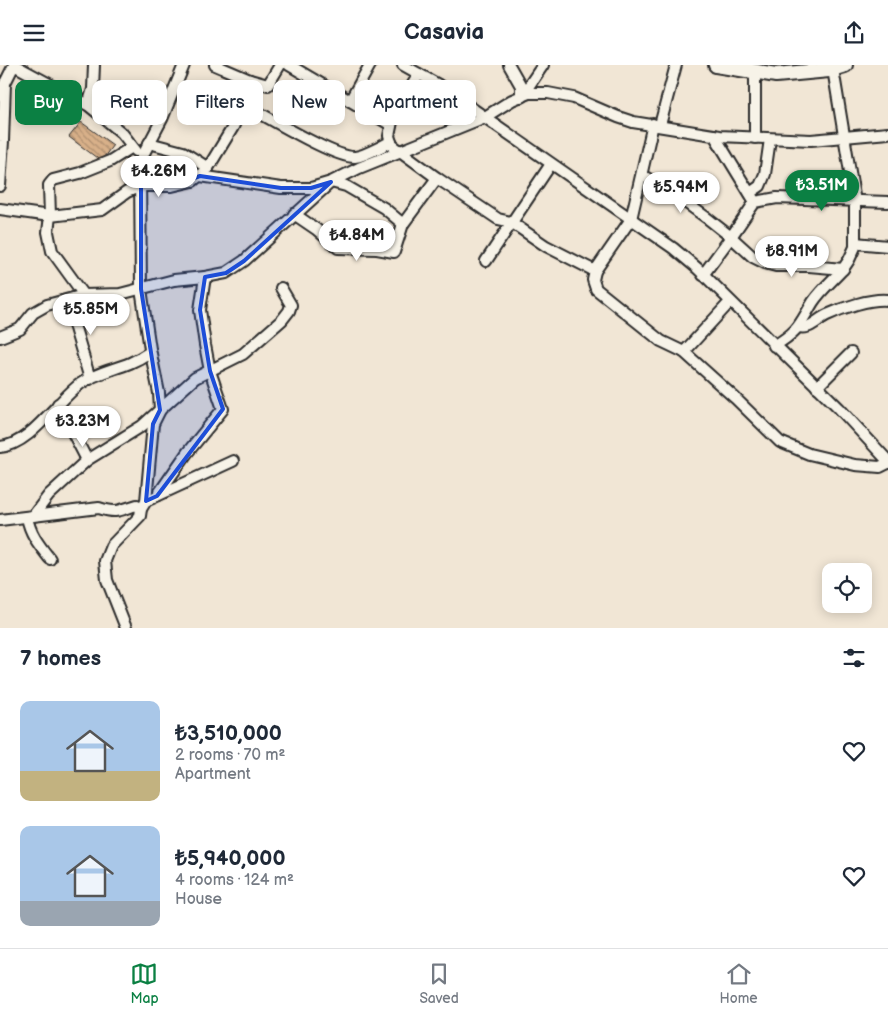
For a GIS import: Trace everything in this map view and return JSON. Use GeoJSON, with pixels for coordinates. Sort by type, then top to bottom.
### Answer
{"type":"FeatureCollection","features":[{"type":"Feature","properties":{"kind":"main road"},"geometry":{"type":"LineString","coordinates":[[716,65],[776,75],[798,74],[839,67]]}},
{"type":"Feature","properties":{"kind":"street"},"geometry":{"type":"LineString","coordinates":[[0,186],[3,141],[2,84],[14,65],[88,105],[122,133],[142,157]]}},
{"type":"Feature","properties":{"kind":"street"},"geometry":{"type":"LineString","coordinates":[[88,105],[94,89],[94,65]]}},
{"type":"Feature","properties":{"kind":"street"},"geometry":{"type":"LineString","coordinates":[[126,628],[106,580],[105,561],[111,546],[140,516],[144,505],[153,424],[160,410],[159,393],[150,352],[141,289],[140,171],[142,157],[162,119],[184,65]]}},
{"type":"Feature","properties":{"kind":"street"},"geometry":{"type":"LineString","coordinates":[[214,65],[248,80]]}},
{"type":"Feature","properties":{"kind":"street"},"geometry":{"type":"LineString","coordinates":[[263,84],[268,85],[280,65]]}},
{"type":"Feature","properties":{"kind":"street"},"geometry":{"type":"LineString","coordinates":[[289,65],[355,104]]}},
{"type":"Feature","properties":{"kind":"street"},"geometry":{"type":"LineString","coordinates":[[350,101],[370,65]]}},
{"type":"Feature","properties":{"kind":"street"},"geometry":{"type":"LineString","coordinates":[[403,65],[437,84],[551,164],[631,219],[673,248],[817,387],[888,462],[880,467],[854,465],[809,454],[780,442],[729,392],[684,352],[661,341],[596,289],[593,280],[595,271],[631,219],[656,125],[676,65]]}},
{"type":"Feature","properties":{"kind":"street"},"geometry":{"type":"LineString","coordinates":[[509,65],[522,87],[521,97]]}},
{"type":"Feature","properties":{"kind":"street"},"geometry":{"type":"LineString","coordinates":[[521,97],[543,65]]}},
{"type":"Feature","properties":{"kind":"street"},"geometry":{"type":"LineString","coordinates":[[774,346],[789,337],[799,327],[820,292],[843,269],[856,243],[855,202],[844,136],[839,67]]}},
{"type":"Feature","properties":{"kind":"street"},"geometry":{"type":"LineString","coordinates":[[754,71],[755,138]]}},
{"type":"Feature","properties":{"kind":"street"},"geometry":{"type":"LineString","coordinates":[[415,80],[419,74]]}},
{"type":"Feature","properties":{"kind":"street"},"geometry":{"type":"LineString","coordinates":[[200,176],[280,188],[311,188],[331,182],[399,151],[485,117],[530,93],[548,93],[574,98],[633,122],[714,135],[770,139],[811,139],[888,133]]}},
{"type":"Feature","properties":{"kind":"street"},"geometry":{"type":"LineString","coordinates":[[263,115],[310,141],[348,157],[360,156],[391,142]]}},
{"type":"Feature","properties":{"kind":"street"},"geometry":{"type":"LineString","coordinates":[[0,209],[50,216],[102,210],[140,186],[172,186],[192,181],[208,168],[235,125]]}},
{"type":"Feature","properties":{"kind":"street"},"geometry":{"type":"LineString","coordinates":[[391,125],[389,137],[399,151],[498,219],[511,222],[546,246],[595,271]]}},
{"type":"Feature","properties":{"kind":"street"},"geometry":{"type":"LineString","coordinates":[[714,135],[752,197]]}},
{"type":"Feature","properties":{"kind":"street"},"geometry":{"type":"LineString","coordinates":[[703,275],[732,237],[752,197],[760,186],[765,174],[770,139]]}},
{"type":"Feature","properties":{"kind":"street"},"geometry":{"type":"LineString","coordinates":[[149,143],[183,152],[208,168]]}},
{"type":"Feature","properties":{"kind":"street"},"geometry":{"type":"LineString","coordinates":[[84,295],[52,251],[48,232],[50,216],[49,185],[53,179],[80,173],[110,161],[132,147]]}},
{"type":"Feature","properties":{"kind":"street"},"geometry":{"type":"LineString","coordinates":[[486,261],[551,164]]}},
{"type":"Feature","properties":{"kind":"street"},"geometry":{"type":"LineString","coordinates":[[642,175],[669,190],[706,216],[753,257],[765,263],[776,266],[843,269]]}},
{"type":"Feature","properties":{"kind":"street"},"geometry":{"type":"LineString","coordinates":[[294,214],[316,229],[338,248],[377,249],[394,252],[403,224],[437,178]]}},
{"type":"Feature","properties":{"kind":"street"},"geometry":{"type":"LineString","coordinates":[[0,337],[20,329],[33,313],[47,305],[84,295],[120,294],[174,280],[226,273],[244,261],[331,182]]}},
{"type":"Feature","properties":{"kind":"street"},"geometry":{"type":"LineString","coordinates":[[331,182],[346,186],[384,208],[403,224]]}},
{"type":"Feature","properties":{"kind":"street"},"geometry":{"type":"LineString","coordinates":[[752,197],[888,202]]}},
{"type":"Feature","properties":{"kind":"street"},"geometry":{"type":"LineString","coordinates":[[856,243],[888,246]]}},
{"type":"Feature","properties":{"kind":"street"},"geometry":{"type":"LineString","coordinates":[[157,496],[187,453],[223,409],[210,371],[204,345],[200,310],[205,277]]}},
{"type":"Feature","properties":{"kind":"street"},"geometry":{"type":"LineString","coordinates":[[50,559],[35,541],[29,526],[30,516],[49,495],[87,460],[142,426],[196,378],[242,354],[282,320],[291,305],[281,288]]}},
{"type":"Feature","properties":{"kind":"street"},"geometry":{"type":"LineString","coordinates":[[799,327],[808,327],[827,315],[850,307],[875,300],[888,300]]}},
{"type":"Feature","properties":{"kind":"street"},"geometry":{"type":"LineString","coordinates":[[67,301],[90,379]]}},
{"type":"Feature","properties":{"kind":"street"},"geometry":{"type":"LineString","coordinates":[[684,352],[730,302]]}},
{"type":"Feature","properties":{"kind":"street"},"geometry":{"type":"LineString","coordinates":[[0,447],[17,443],[29,435],[58,404],[81,384],[104,371],[131,363],[150,352]]}},
{"type":"Feature","properties":{"kind":"street"},"geometry":{"type":"LineString","coordinates":[[817,387],[851,353]]}},
{"type":"Feature","properties":{"kind":"street"},"geometry":{"type":"LineString","coordinates":[[58,404],[87,460]]}},
{"type":"Feature","properties":{"kind":"street"},"geometry":{"type":"LineString","coordinates":[[0,520],[99,508],[111,512],[144,505],[157,496],[233,461]]}},
{"type":"Feature","properties":{"kind":"highlighted area"},"geometry":{"type":"Polygon","coordinates":[[[200,176],[281,188],[311,188],[331,182],[244,261],[226,273],[205,277],[200,310],[210,371],[223,409],[157,496],[146,501],[153,424],[160,410],[141,289],[141,186],[172,186],[200,176]]]}},
{"type":"Feature","properties":{"kind":"building"},"geometry":{"type":"Polygon","coordinates":[[[82,123],[113,145],[101,161],[69,137],[79,125],[82,125],[82,123]]]}}]}
